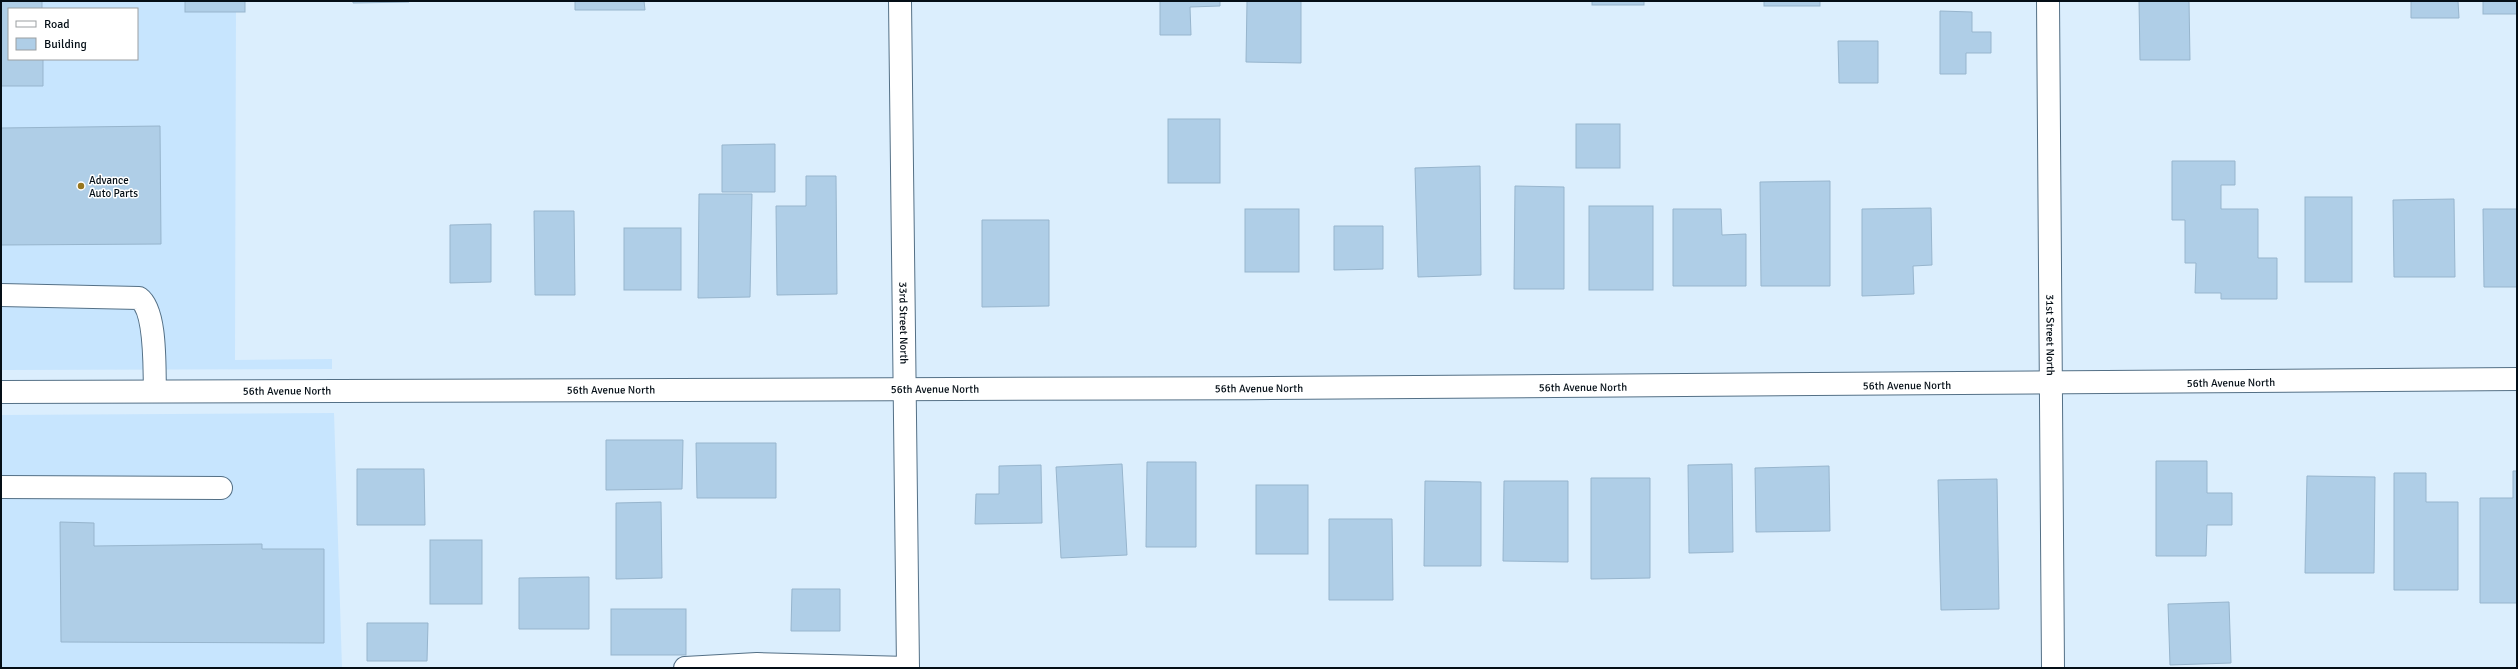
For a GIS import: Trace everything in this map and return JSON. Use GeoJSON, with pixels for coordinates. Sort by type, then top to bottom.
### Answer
{"type":"FeatureCollection","features":[{"type":"Feature","properties":{"kind":"street","name":"33rd Street North"},"geometry":{"type":"LineString","coordinates":[[900,1],[906,388],[908,668]]}},
{"type":"Feature","properties":{"kind":"street","name":"31st Street North"},"geometry":{"type":"LineString","coordinates":[[2048,1],[2053,668]]}},
{"type":"Feature","properties":{"kind":"street"},"geometry":{"type":"LineString","coordinates":[[1,295],[139,298],[146,303],[150,316],[155,391]]}},
{"type":"Feature","properties":{"kind":"street","name":"56th Avenue North"},"geometry":{"type":"LineString","coordinates":[[1,392],[906,388],[2052,386],[2517,379]]}},
{"type":"Feature","properties":{"kind":"street"},"geometry":{"type":"LineString","coordinates":[[1,487],[221,488]]}},
{"type":"Feature","properties":{"kind":"street"},"geometry":{"type":"LineString","coordinates":[[685,668],[757,664],[908,668]]}},
{"type":"Feature","properties":{"kind":"shaded area"},"geometry":{"type":"Polygon","coordinates":[[[1,1],[236,1],[235,360],[332,359],[332,369],[1,370],[1,1]]]}},
{"type":"Feature","properties":{"kind":"shaded area"},"geometry":{"type":"Polygon","coordinates":[[[334,413],[342,668],[1,668],[1,415],[334,413]]]}},
{"type":"Feature","properties":{"kind":"building"},"geometry":{"type":"Polygon","coordinates":[[[1,1],[42,1],[42,8],[8,8],[8,60],[43,60],[43,86],[1,86],[1,1]]]}},
{"type":"Feature","properties":{"kind":"building"},"geometry":{"type":"Polygon","coordinates":[[[185,1],[245,1],[245,12],[185,12],[185,1]]]}},
{"type":"Feature","properties":{"kind":"building"},"geometry":{"type":"Polygon","coordinates":[[[353,1],[409,1],[409,2],[353,3],[353,1]]]}},
{"type":"Feature","properties":{"kind":"building"},"geometry":{"type":"Polygon","coordinates":[[[575,1],[644,1],[645,10],[575,10],[575,1]]]}},
{"type":"Feature","properties":{"kind":"building"},"geometry":{"type":"Polygon","coordinates":[[[1160,1],[1220,1],[1220,6],[1190,7],[1191,35],[1160,35],[1160,1]]]}},
{"type":"Feature","properties":{"kind":"building"},"geometry":{"type":"Polygon","coordinates":[[[1247,1],[1301,1],[1301,63],[1246,62],[1247,1]]]}},
{"type":"Feature","properties":{"kind":"building"},"geometry":{"type":"Polygon","coordinates":[[[1592,1],[1644,1],[1644,5],[1592,5],[1592,1]]]}},
{"type":"Feature","properties":{"kind":"building"},"geometry":{"type":"Polygon","coordinates":[[[1764,1],[1820,1],[1820,6],[1764,6],[1764,1]]]}},
{"type":"Feature","properties":{"kind":"building"},"geometry":{"type":"Polygon","coordinates":[[[2139,1],[2189,1],[2190,60],[2140,60],[2139,1]]]}},
{"type":"Feature","properties":{"kind":"building"},"geometry":{"type":"Polygon","coordinates":[[[2411,1],[2458,1],[2459,18],[2411,18],[2411,1]]]}},
{"type":"Feature","properties":{"kind":"building"},"geometry":{"type":"Polygon","coordinates":[[[2483,1],[2517,1],[2517,14],[2483,14],[2483,1]]]}},
{"type":"Feature","properties":{"kind":"building"},"geometry":{"type":"Polygon","coordinates":[[[1940,11],[1972,12],[1972,32],[1991,32],[1991,53],[1966,53],[1966,74],[1940,74],[1940,11]]]}},
{"type":"Feature","properties":{"kind":"building"},"geometry":{"type":"Polygon","coordinates":[[[1838,41],[1878,41],[1878,83],[1839,83],[1838,41]]]}},
{"type":"Feature","properties":{"kind":"building"},"geometry":{"type":"Polygon","coordinates":[[[1168,119],[1220,119],[1220,183],[1168,183],[1168,119]]]}},
{"type":"Feature","properties":{"kind":"building"},"geometry":{"type":"Polygon","coordinates":[[[1576,124],[1620,124],[1620,168],[1576,168],[1576,124]]]}},
{"type":"Feature","properties":{"kind":"building","name":"Advance Auto Parts"},"geometry":{"type":"Polygon","coordinates":[[[160,126],[161,244],[1,245],[1,128],[160,126]]]}},
{"type":"Feature","properties":{"kind":"building"},"geometry":{"type":"Polygon","coordinates":[[[775,144],[775,192],[722,192],[722,145],[775,144]]]}},
{"type":"Feature","properties":{"kind":"building"},"geometry":{"type":"Polygon","coordinates":[[[2172,161],[2235,161],[2235,185],[2221,185],[2221,209],[2258,209],[2258,258],[2277,258],[2277,299],[2221,299],[2221,293],[2195,293],[2196,263],[2185,263],[2185,220],[2172,220],[2172,161]]]}},
{"type":"Feature","properties":{"kind":"building"},"geometry":{"type":"Polygon","coordinates":[[[1480,166],[1481,275],[1418,277],[1415,168],[1480,166]]]}},
{"type":"Feature","properties":{"kind":"building"},"geometry":{"type":"Polygon","coordinates":[[[806,176],[836,176],[837,294],[777,295],[776,206],[806,206],[806,176]]]}},
{"type":"Feature","properties":{"kind":"building"},"geometry":{"type":"Polygon","coordinates":[[[1830,181],[1830,286],[1761,286],[1760,182],[1830,181]]]}},
{"type":"Feature","properties":{"kind":"building"},"geometry":{"type":"Polygon","coordinates":[[[1515,186],[1564,187],[1564,289],[1514,289],[1515,186]]]}},
{"type":"Feature","properties":{"kind":"building"},"geometry":{"type":"Polygon","coordinates":[[[699,194],[752,194],[750,297],[698,298],[699,194]]]}},
{"type":"Feature","properties":{"kind":"building"},"geometry":{"type":"Polygon","coordinates":[[[2305,197],[2352,197],[2352,282],[2305,282],[2305,197]]]}},
{"type":"Feature","properties":{"kind":"building"},"geometry":{"type":"Polygon","coordinates":[[[2454,199],[2455,277],[2394,277],[2393,200],[2454,199]]]}},
{"type":"Feature","properties":{"kind":"building"},"geometry":{"type":"Polygon","coordinates":[[[1589,206],[1653,206],[1653,290],[1589,290],[1589,206]]]}},
{"type":"Feature","properties":{"kind":"building"},"geometry":{"type":"Polygon","coordinates":[[[1931,208],[1932,265],[1913,266],[1914,294],[1862,296],[1862,209],[1931,208]]]}},
{"type":"Feature","properties":{"kind":"building"},"geometry":{"type":"Polygon","coordinates":[[[1245,209],[1299,209],[1299,272],[1245,272],[1245,209]]]}},
{"type":"Feature","properties":{"kind":"building"},"geometry":{"type":"Polygon","coordinates":[[[1673,209],[1721,209],[1722,235],[1746,234],[1746,286],[1673,286],[1673,209]]]}},
{"type":"Feature","properties":{"kind":"building"},"geometry":{"type":"Polygon","coordinates":[[[2483,209],[2517,209],[2517,287],[2484,287],[2483,209]]]}},
{"type":"Feature","properties":{"kind":"building"},"geometry":{"type":"Polygon","coordinates":[[[534,211],[574,211],[575,295],[535,295],[534,211]]]}},
{"type":"Feature","properties":{"kind":"building"},"geometry":{"type":"Polygon","coordinates":[[[982,220],[1049,220],[1049,306],[982,307],[982,220]]]}},
{"type":"Feature","properties":{"kind":"building"},"geometry":{"type":"Polygon","coordinates":[[[491,224],[491,282],[450,283],[450,225],[491,224]]]}},
{"type":"Feature","properties":{"kind":"building"},"geometry":{"type":"Polygon","coordinates":[[[1334,226],[1383,226],[1383,269],[1334,270],[1334,226]]]}},
{"type":"Feature","properties":{"kind":"building"},"geometry":{"type":"Polygon","coordinates":[[[624,228],[681,228],[681,290],[624,290],[624,228]]]}},
{"type":"Feature","properties":{"kind":"building"},"geometry":{"type":"Polygon","coordinates":[[[606,440],[683,440],[682,489],[606,490],[606,440]]]}},
{"type":"Feature","properties":{"kind":"building"},"geometry":{"type":"Polygon","coordinates":[[[696,443],[776,443],[776,498],[697,498],[696,443]]]}},
{"type":"Feature","properties":{"kind":"building"},"geometry":{"type":"Polygon","coordinates":[[[2156,461],[2207,461],[2207,493],[2232,493],[2232,525],[2207,525],[2206,556],[2156,556],[2156,461]]]}},
{"type":"Feature","properties":{"kind":"building"},"geometry":{"type":"Polygon","coordinates":[[[1147,462],[1196,462],[1196,547],[1146,547],[1147,462]]]}},
{"type":"Feature","properties":{"kind":"building"},"geometry":{"type":"Polygon","coordinates":[[[1122,464],[1127,555],[1061,558],[1056,467],[1122,464]]]}},
{"type":"Feature","properties":{"kind":"building"},"geometry":{"type":"Polygon","coordinates":[[[1732,464],[1733,552],[1689,553],[1688,465],[1732,464]]]}},
{"type":"Feature","properties":{"kind":"building"},"geometry":{"type":"Polygon","coordinates":[[[1041,465],[1042,523],[975,524],[976,494],[999,494],[999,466],[1041,465]]]}},
{"type":"Feature","properties":{"kind":"building"},"geometry":{"type":"Polygon","coordinates":[[[1829,466],[1830,531],[1756,532],[1755,468],[1829,466]]]}},
{"type":"Feature","properties":{"kind":"building"},"geometry":{"type":"Polygon","coordinates":[[[357,469],[424,469],[425,525],[357,525],[357,469]]]}},
{"type":"Feature","properties":{"kind":"building"},"geometry":{"type":"Polygon","coordinates":[[[2513,471],[2517,471],[2517,603],[2480,603],[2480,498],[2513,498],[2513,471]]]}},
{"type":"Feature","properties":{"kind":"building"},"geometry":{"type":"Polygon","coordinates":[[[2394,473],[2426,473],[2426,502],[2458,502],[2458,590],[2394,590],[2394,473]]]}},
{"type":"Feature","properties":{"kind":"building"},"geometry":{"type":"Polygon","coordinates":[[[2307,476],[2375,477],[2374,573],[2305,573],[2307,476]]]}},
{"type":"Feature","properties":{"kind":"building"},"geometry":{"type":"Polygon","coordinates":[[[1591,478],[1650,478],[1650,578],[1591,579],[1591,478]]]}},
{"type":"Feature","properties":{"kind":"building"},"geometry":{"type":"Polygon","coordinates":[[[1997,479],[1999,609],[1941,610],[1938,480],[1997,479]]]}},
{"type":"Feature","properties":{"kind":"building"},"geometry":{"type":"Polygon","coordinates":[[[1425,481],[1481,482],[1481,566],[1424,566],[1425,481]]]}},
{"type":"Feature","properties":{"kind":"building"},"geometry":{"type":"Polygon","coordinates":[[[1504,481],[1568,481],[1568,562],[1503,561],[1504,481]]]}},
{"type":"Feature","properties":{"kind":"building"},"geometry":{"type":"Polygon","coordinates":[[[1256,485],[1308,485],[1308,554],[1256,554],[1256,485]]]}},
{"type":"Feature","properties":{"kind":"building"},"geometry":{"type":"Polygon","coordinates":[[[661,502],[662,578],[616,579],[616,503],[661,502]]]}},
{"type":"Feature","properties":{"kind":"building"},"geometry":{"type":"Polygon","coordinates":[[[1329,519],[1392,519],[1393,600],[1329,600],[1329,519]]]}},
{"type":"Feature","properties":{"kind":"building"},"geometry":{"type":"Polygon","coordinates":[[[60,522],[94,523],[94,546],[262,544],[262,549],[324,549],[324,643],[61,642],[60,522]]]}},
{"type":"Feature","properties":{"kind":"building"},"geometry":{"type":"Polygon","coordinates":[[[430,540],[482,540],[482,604],[430,604],[430,540]]]}},
{"type":"Feature","properties":{"kind":"building"},"geometry":{"type":"Polygon","coordinates":[[[589,577],[589,629],[519,629],[519,578],[589,577]]]}},
{"type":"Feature","properties":{"kind":"building"},"geometry":{"type":"Polygon","coordinates":[[[792,589],[840,589],[840,631],[791,631],[792,589]]]}},
{"type":"Feature","properties":{"kind":"building"},"geometry":{"type":"Polygon","coordinates":[[[2229,602],[2231,663],[2170,665],[2168,604],[2229,602]]]}},
{"type":"Feature","properties":{"kind":"building"},"geometry":{"type":"Polygon","coordinates":[[[611,609],[686,609],[686,655],[611,655],[611,609]]]}},
{"type":"Feature","properties":{"kind":"building"},"geometry":{"type":"Polygon","coordinates":[[[367,623],[428,623],[427,661],[367,661],[367,623]]]}},
{"type":"Feature","properties":{"kind":"place","name":"Advance Auto Parts"},"geometry":{"type":"Point","coordinates":[81,186]}}]}
